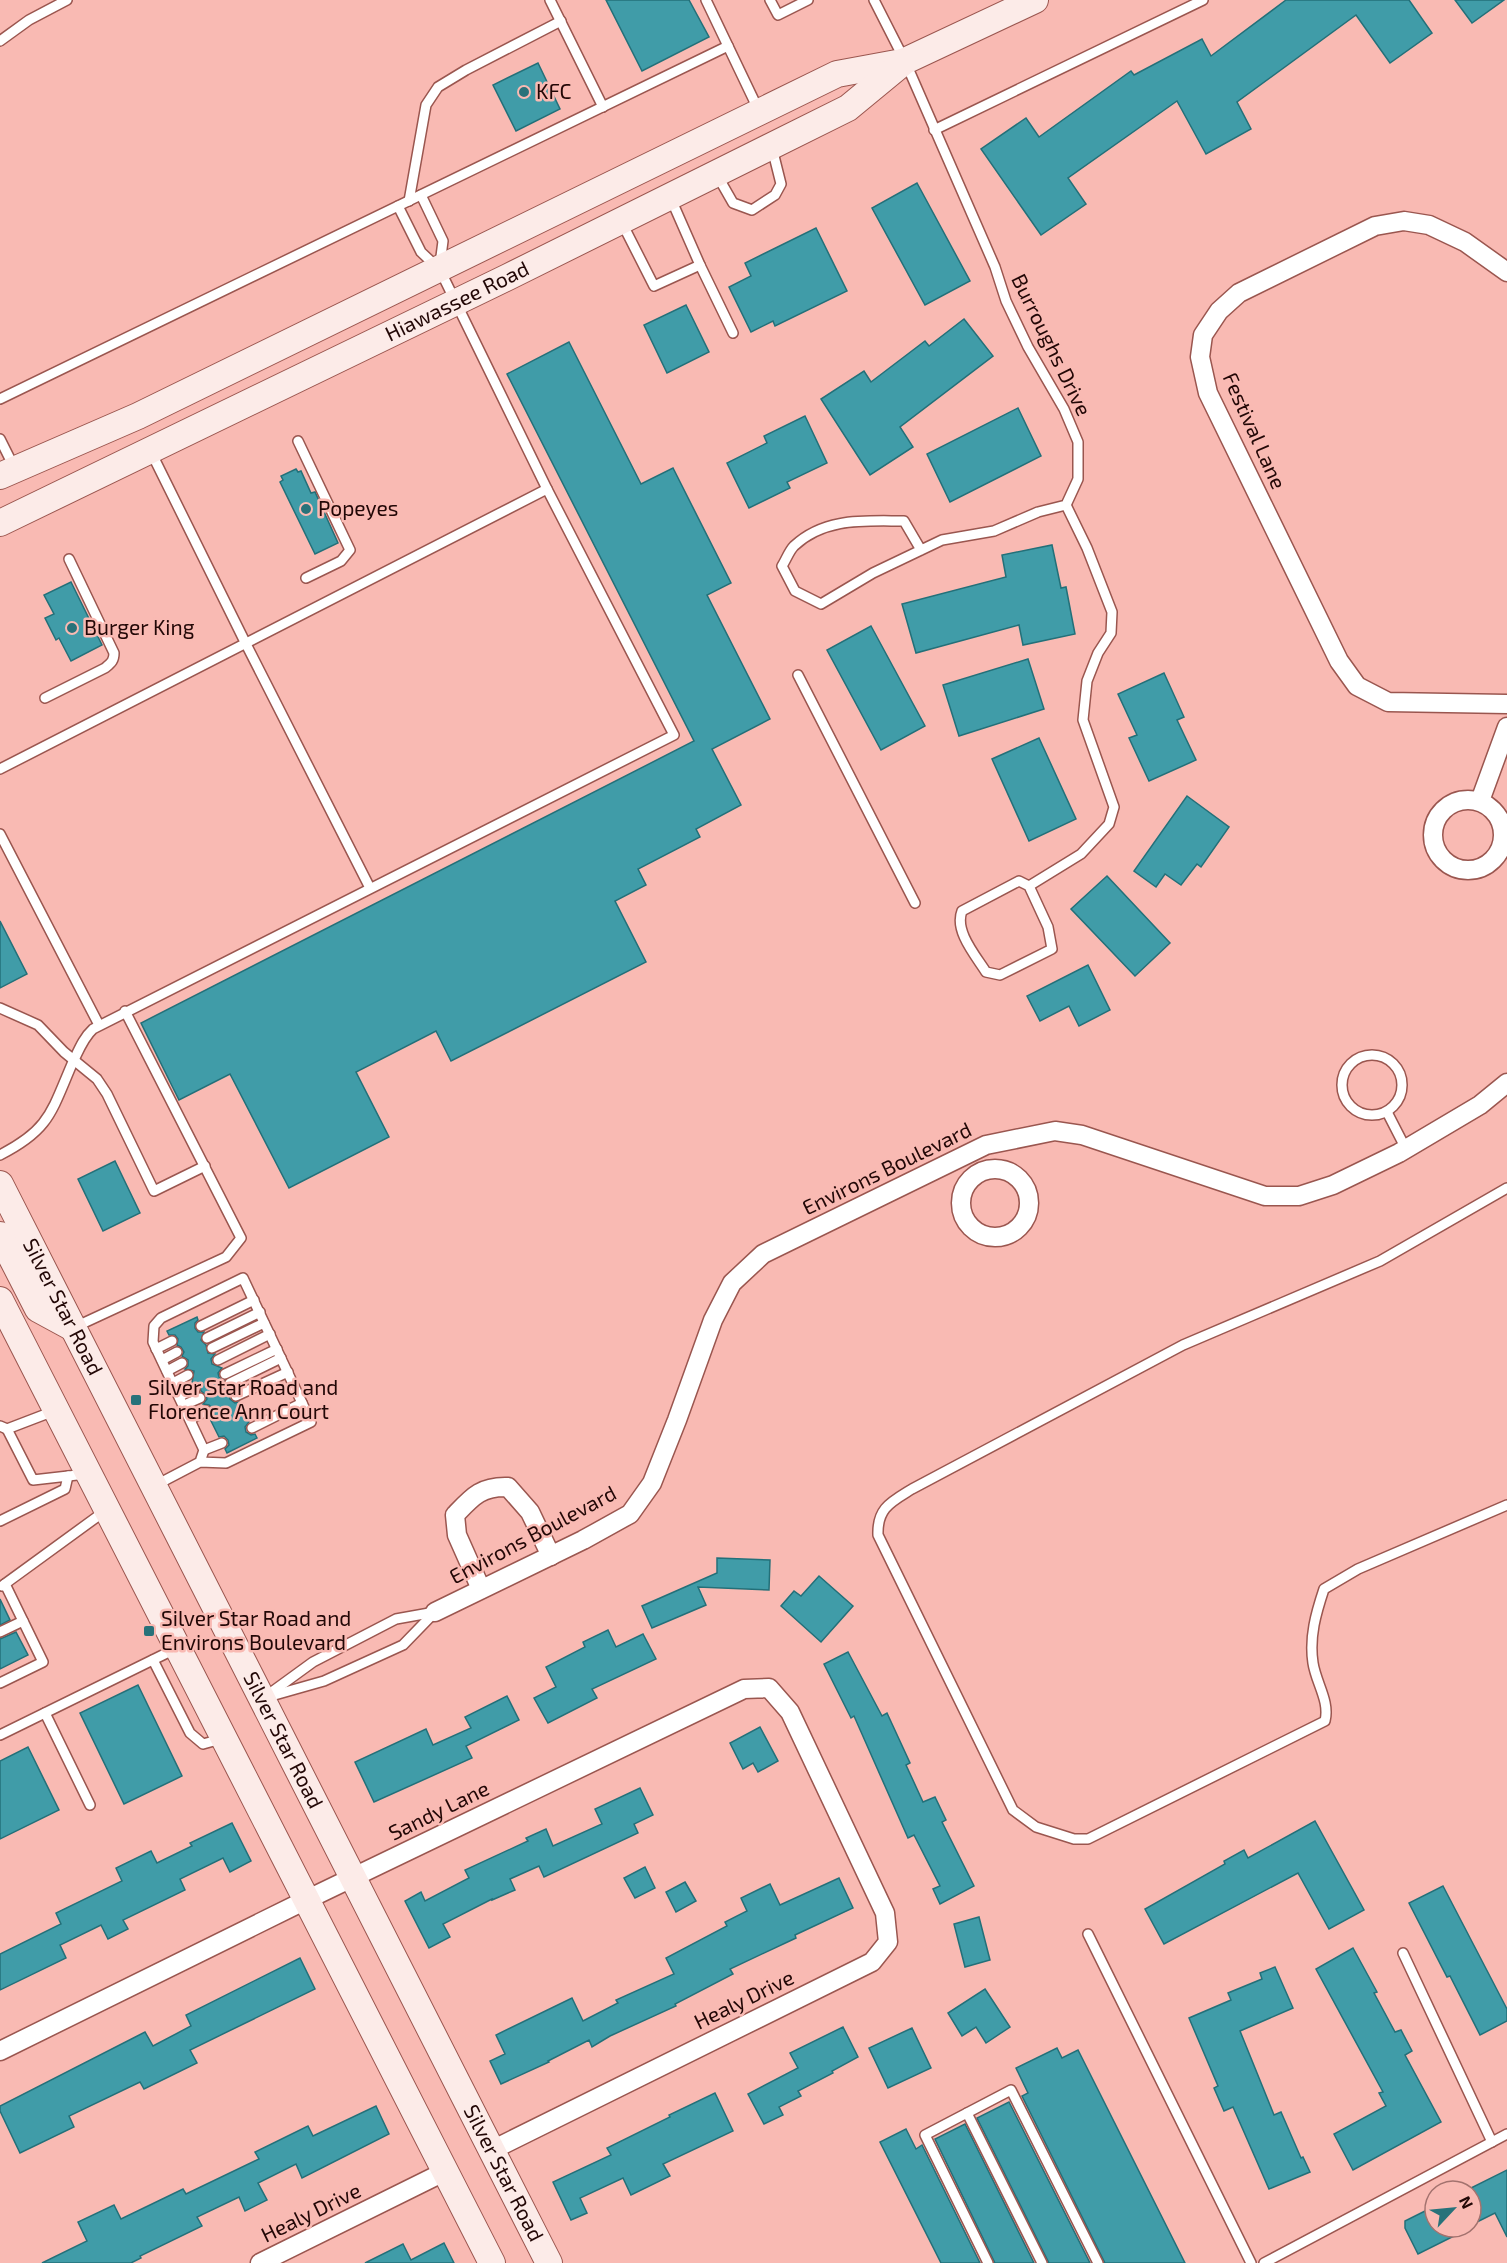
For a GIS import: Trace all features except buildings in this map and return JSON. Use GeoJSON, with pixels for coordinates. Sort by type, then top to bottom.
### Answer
{"type":"FeatureCollection","features":[{"type":"Feature","properties":{"kind":"main road","name":"Hiawassee Road"},"geometry":{"type":"LineString","coordinates":[[7,472],[138,417],[837,74],[905,61],[1035,0]]}},
{"type":"Feature","properties":{"kind":"main road","name":"Hiawassee Road"},"geometry":{"type":"LineString","coordinates":[[0,523],[456,302],[848,108],[905,61]]}},
{"type":"Feature","properties":{"kind":"main road","name":"Silver Star Road"},"geometry":{"type":"LineString","coordinates":[[0,1184],[549,2263]]}},
{"type":"Feature","properties":{"kind":"main road"},"geometry":{"type":"LineString","coordinates":[[0,1235],[38,1309],[73,1328]]}},
{"type":"Feature","properties":{"kind":"main road"},"geometry":{"type":"LineString","coordinates":[[0,1300],[56,1410],[78,1475],[107,1510],[492,2263]]}},
{"type":"Feature","properties":{"kind":"street","name":"Festival Lane"},"geometry":{"type":"LineString","coordinates":[[1507,272],[1465,242],[1429,225],[1404,220],[1376,226],[1239,292],[1219,311],[1203,335],[1200,357],[1208,393],[1339,661],[1357,686],[1388,702],[1507,704]]}},
{"type":"Feature","properties":{"kind":"street"},"geometry":{"type":"LineString","coordinates":[[1480,801],[1507,727]]}},
{"type":"Feature","properties":{"kind":"street","name":"Environs Boulevard"},"geometry":{"type":"LineString","coordinates":[[435,1612],[630,1514],[652,1484],[713,1320],[732,1283],[763,1254],[986,1145],[1055,1131],[1083,1135],[1265,1196],[1299,1196],[1333,1185],[1406,1149],[1480,1105],[1507,1083]]}},
{"type":"Feature","properties":{"kind":"street"},"geometry":{"type":"LineString","coordinates":[[967,1154],[977,1174]]}},
{"type":"Feature","properties":{"kind":"street"},"geometry":{"type":"LineString","coordinates":[[481,1589],[457,1535],[455,1515],[474,1494],[495,1487],[508,1487],[530,1512],[550,1556]]}},
{"type":"Feature","properties":{"kind":"street","name":"Sandy Lane"},"geometry":{"type":"LineString","coordinates":[[0,2051],[353,1877],[744,1689],[770,1688],[790,1712],[838,1817]]}},
{"type":"Feature","properties":{"kind":"street","name":"Healy Drive"},"geometry":{"type":"LineString","coordinates":[[492,2150],[872,1962],[888,1942],[885,1913],[838,1817]]}},
{"type":"Feature","properties":{"kind":"street","name":"Healy Drive"},"geometry":{"type":"LineString","coordinates":[[260,2263],[446,2171]]}},
{"type":"Feature","properties":{"kind":"lane"},"geometry":{"type":"LineString","coordinates":[[0,41],[28,20],[67,0]]}},
{"type":"Feature","properties":{"kind":"lane"},"geometry":{"type":"LineString","coordinates":[[550,0],[603,107]]}},
{"type":"Feature","properties":{"kind":"lane"},"geometry":{"type":"LineString","coordinates":[[706,0],[759,112]]}},
{"type":"Feature","properties":{"kind":"lane"},"geometry":{"type":"LineString","coordinates":[[770,0],[778,15],[808,0]]}},
{"type":"Feature","properties":{"kind":"lane","name":"Burroughs Drive"},"geometry":{"type":"LineString","coordinates":[[874,0],[905,61],[995,267],[1006,301],[1028,347],[1064,409],[1077,442],[1078,479],[1066,505]]}},
{"type":"Feature","properties":{"kind":"lane"},"geometry":{"type":"LineString","coordinates":[[934,129],[1203,0]]}},
{"type":"Feature","properties":{"kind":"lane"},"geometry":{"type":"LineString","coordinates":[[409,201],[426,105],[438,87],[561,21]]}},
{"type":"Feature","properties":{"kind":"lane"},"geometry":{"type":"LineString","coordinates":[[0,399],[728,46]]}},
{"type":"Feature","properties":{"kind":"lane"},"geometry":{"type":"LineString","coordinates":[[717,173],[733,203],[752,210],[775,195],[782,184],[772,146]]}},
{"type":"Feature","properties":{"kind":"lane"},"geometry":{"type":"LineString","coordinates":[[421,195],[443,241],[440,270]]}},
{"type":"Feature","properties":{"kind":"lane"},"geometry":{"type":"LineString","coordinates":[[669,196],[733,333]]}},
{"type":"Feature","properties":{"kind":"lane"},"geometry":{"type":"LineString","coordinates":[[0,1155],[31,1137],[47,1119],[87,1034],[99,1025],[674,735],[547,489],[440,270],[421,252],[398,206]]}},
{"type":"Feature","properties":{"kind":"lane"},"geometry":{"type":"LineString","coordinates":[[621,221],[654,286],[700,265]]}},
{"type":"Feature","properties":{"kind":"lane"},"geometry":{"type":"LineString","coordinates":[[0,439],[7,472]]}},
{"type":"Feature","properties":{"kind":"lane"},"geometry":{"type":"LineString","coordinates":[[298,441],[350,550],[341,561],[306,579]]}},
{"type":"Feature","properties":{"kind":"lane"},"geometry":{"type":"LineString","coordinates":[[150,450],[370,888]]}},
{"type":"Feature","properties":{"kind":"lane"},"geometry":{"type":"LineString","coordinates":[[0,769],[547,489]]}},
{"type":"Feature","properties":{"kind":"lane"},"geometry":{"type":"LineString","coordinates":[[921,550],[904,521],[853,520],[823,527],[793,547],[783,566],[795,591],[821,604],[873,573],[942,540],[994,531],[1038,512],[1066,505],[1087,548],[1113,612],[1111,633],[1098,653],[1087,681],[1083,720],[1114,807],[1109,824],[1081,855],[1029,886]]}},
{"type":"Feature","properties":{"kind":"lane"},"geometry":{"type":"LineString","coordinates":[[45,698],[105,668],[114,658],[114,653],[69,559]]}},
{"type":"Feature","properties":{"kind":"lane"},"geometry":{"type":"LineString","coordinates":[[798,675],[915,903]]}},
{"type":"Feature","properties":{"kind":"lane"},"geometry":{"type":"LineString","coordinates":[[0,834],[99,1025]]}},
{"type":"Feature","properties":{"kind":"lane"},"geometry":{"type":"LineString","coordinates":[[1019,881],[1029,886],[1048,927],[1052,949],[1000,975],[986,972],[966,941],[959,918],[962,911],[1019,881]]}},
{"type":"Feature","properties":{"kind":"lane"},"geometry":{"type":"LineString","coordinates":[[0,1008],[38,1025],[102,1086],[154,1191],[205,1166]]}},
{"type":"Feature","properties":{"kind":"lane"},"geometry":{"type":"LineString","coordinates":[[73,1328],[226,1257],[241,1238],[124,1011]]}},
{"type":"Feature","properties":{"kind":"lane"},"geometry":{"type":"LineString","coordinates":[[1369,1054],[1381,1055],[1392,1061],[1400,1070],[1403,1082],[1402,1094],[1387,1112],[1375,1115],[1363,1114],[1345,1099],[1342,1087],[1343,1075],[1358,1057],[1369,1054]]}},
{"type":"Feature","properties":{"kind":"lane"},"geometry":{"type":"LineString","coordinates":[[1387,1112],[1406,1149]]}},
{"type":"Feature","properties":{"kind":"lane"},"geometry":{"type":"LineString","coordinates":[[1507,1188],[1380,1261],[1183,1346],[922,1483],[886,1504],[878,1522],[878,1535],[1013,1810],[1035,1827],[1074,1839],[1088,1839],[1325,1721],[1327,1711],[1313,1663],[1313,1622],[1324,1589],[1358,1569],[1507,1505]]}},
{"type":"Feature","properties":{"kind":"lane"},"geometry":{"type":"LineString","coordinates":[[154,1486],[200,1462],[226,1463],[311,1422],[243,1278],[161,1318],[154,1326],[153,1342],[204,1450],[200,1462]]}},
{"type":"Feature","properties":{"kind":"lane"},"geometry":{"type":"LineString","coordinates":[[201,1326],[254,1300]]}},
{"type":"Feature","properties":{"kind":"lane"},"geometry":{"type":"LineString","coordinates":[[207,1338],[260,1312]]}},
{"type":"Feature","properties":{"kind":"lane"},"geometry":{"type":"LineString","coordinates":[[212,1348],[264,1323]]}},
{"type":"Feature","properties":{"kind":"lane"},"geometry":{"type":"LineString","coordinates":[[218,1360],[270,1334]]}},
{"type":"Feature","properties":{"kind":"lane"},"geometry":{"type":"LineString","coordinates":[[156,1349],[172,1341]]}},
{"type":"Feature","properties":{"kind":"lane"},"geometry":{"type":"LineString","coordinates":[[225,1374],[277,1348]]}},
{"type":"Feature","properties":{"kind":"lane"},"geometry":{"type":"LineString","coordinates":[[162,1360],[177,1352]]}},
{"type":"Feature","properties":{"kind":"lane"},"geometry":{"type":"LineString","coordinates":[[230,1383],[281,1358]]}},
{"type":"Feature","properties":{"kind":"lane"},"geometry":{"type":"LineString","coordinates":[[167,1371],[182,1363]]}},
{"type":"Feature","properties":{"kind":"lane"},"geometry":{"type":"LineString","coordinates":[[236,1396],[288,1372]]}},
{"type":"Feature","properties":{"kind":"lane"},"geometry":{"type":"LineString","coordinates":[[173,1383],[188,1375]]}},
{"type":"Feature","properties":{"kind":"lane"},"geometry":{"type":"LineString","coordinates":[[182,1401],[197,1393]]}},
{"type":"Feature","properties":{"kind":"lane"},"geometry":{"type":"LineString","coordinates":[[252,1428],[302,1403]]}},
{"type":"Feature","properties":{"kind":"lane"},"geometry":{"type":"LineString","coordinates":[[56,1410],[3,1427],[33,1480],[78,1475]]}},
{"type":"Feature","properties":{"kind":"lane"},"geometry":{"type":"LineString","coordinates":[[191,1419],[206,1411]]}},
{"type":"Feature","properties":{"kind":"lane"},"geometry":{"type":"LineString","coordinates":[[204,1450],[222,1443]]}},
{"type":"Feature","properties":{"kind":"lane"},"geometry":{"type":"LineString","coordinates":[[0,1521],[65,1489],[78,1475]]}},
{"type":"Feature","properties":{"kind":"lane"},"geometry":{"type":"LineString","coordinates":[[0,1683],[43,1662],[2,1585],[107,1510]]}},
{"type":"Feature","properties":{"kind":"lane","name":"Environs Boulevard"},"geometry":{"type":"LineString","coordinates":[[262,1699],[324,1681],[403,1645],[435,1612]]}},
{"type":"Feature","properties":{"kind":"lane","name":"Environs Boulevard"},"geometry":{"type":"LineString","coordinates":[[262,1699],[313,1662],[386,1625],[396,1620],[435,1612]]}},
{"type":"Feature","properties":{"kind":"lane"},"geometry":{"type":"LineString","coordinates":[[0,1632],[23,1621]]}},
{"type":"Feature","properties":{"kind":"lane"},"geometry":{"type":"LineString","coordinates":[[0,1735],[177,1648]]}},
{"type":"Feature","properties":{"kind":"lane"},"geometry":{"type":"LineString","coordinates":[[153,1660],[190,1733],[203,1744],[224,1738]]}},
{"type":"Feature","properties":{"kind":"lane"},"geometry":{"type":"LineString","coordinates":[[45,1713],[90,1805]]}},
{"type":"Feature","properties":{"kind":"lane"},"geometry":{"type":"LineString","coordinates":[[1088,1934],[1251,2263]]}},
{"type":"Feature","properties":{"kind":"lane"},"geometry":{"type":"LineString","coordinates":[[1403,1953],[1492,2142]]}},
{"type":"Feature","properties":{"kind":"lane"},"geometry":{"type":"LineString","coordinates":[[988,2263],[925,2135],[1011,2090],[1098,2263]]}},
{"type":"Feature","properties":{"kind":"lane"},"geometry":{"type":"LineString","coordinates":[[968,2113],[1042,2263]]}},
{"type":"Feature","properties":{"kind":"lane"},"geometry":{"type":"LineString","coordinates":[[1264,2263],[1507,2134]]}},
{"type":"Feature","properties":{"kind":"place","name":"KFC"},"geometry":{"type":"Point","coordinates":[524,92]}},
{"type":"Feature","properties":{"kind":"place","name":"Popeyes"},"geometry":{"type":"Point","coordinates":[306,509]}},
{"type":"Feature","properties":{"kind":"place","name":"Burger King"},"geometry":{"type":"Point","coordinates":[72,628]}},
{"type":"Feature","properties":{"kind":"place","name":"Silver Star Road and Florence Ann Court"},"geometry":{"type":"Point","coordinates":[136,1400]}},
{"type":"Feature","properties":{"kind":"place","name":"Silver Star Road and Environs Boulevard"},"geometry":{"type":"Point","coordinates":[149,1631]}}]}
